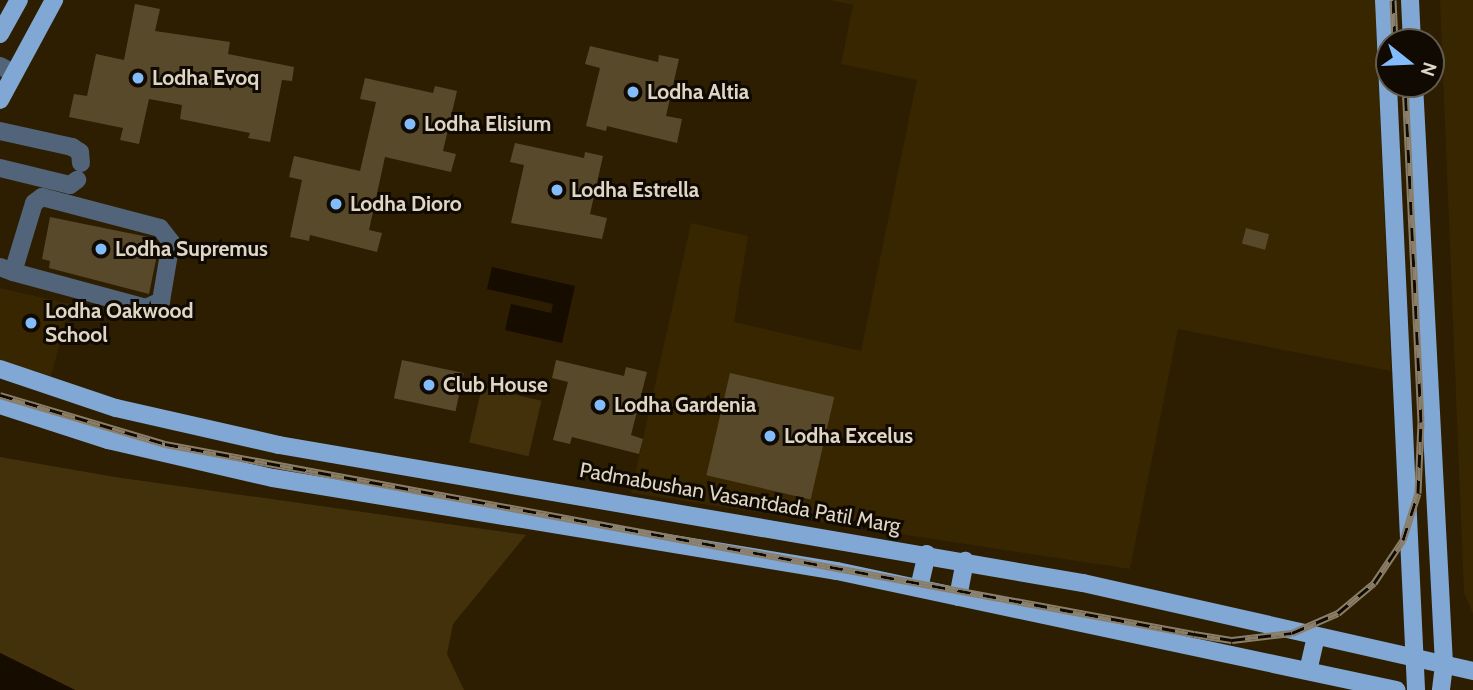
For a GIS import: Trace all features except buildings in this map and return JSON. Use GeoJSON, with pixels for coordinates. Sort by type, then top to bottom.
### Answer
{"type":"FeatureCollection","features":[{"type":"Feature","properties":{"kind":"main road"},"geometry":{"type":"LineString","coordinates":[[0,34],[19,0]]}},
{"type":"Feature","properties":{"kind":"main road"},"geometry":{"type":"LineString","coordinates":[[0,100],[7,70],[54,0]]}},
{"type":"Feature","properties":{"kind":"main road"},"geometry":{"type":"LineString","coordinates":[[1384,0],[1418,659],[1416,690]]}},
{"type":"Feature","properties":{"kind":"main road"},"geometry":{"type":"LineString","coordinates":[[1410,0],[1411,28]]}},
{"type":"Feature","properties":{"kind":"main road"},"geometry":{"type":"LineString","coordinates":[[1415,98],[1444,665],[1441,690]]}},
{"type":"Feature","properties":{"kind":"main road","name":"Padmabushan Vasantdada Patil Marg"},"geometry":{"type":"LineString","coordinates":[[0,369],[116,408],[279,445],[965,561],[1473,671]]}},
{"type":"Feature","properties":{"kind":"main road"},"geometry":{"type":"LineString","coordinates":[[0,405],[107,440],[273,478],[810,566],[1396,690]]}},
{"type":"Feature","properties":{"kind":"main road"},"geometry":{"type":"LineString","coordinates":[[1404,419],[1430,416]]}},
{"type":"Feature","properties":{"kind":"main road"},"geometry":{"type":"LineString","coordinates":[[919,589],[927,554]]}},
{"type":"Feature","properties":{"kind":"main road"},"geometry":{"type":"LineString","coordinates":[[958,597],[965,561]]}},
{"type":"Feature","properties":{"kind":"main road"},"geometry":{"type":"LineString","coordinates":[[1308,671],[1316,636]]}},
{"type":"Feature","properties":{"kind":"street"},"geometry":{"type":"LineString","coordinates":[[0,131],[72,147],[80,152],[79,171],[70,185],[0,168]]}},
{"type":"Feature","properties":{"kind":"street"},"geometry":{"type":"LineString","coordinates":[[42,197],[160,228],[171,242],[161,301],[146,308],[6,270],[34,203],[42,197]]}},
{"type":"Feature","properties":{"kind":"shaded area"},"geometry":{"type":"Polygon","coordinates":[[[830,0],[1375,0],[1375,98],[1379,98],[1391,371],[1178,329],[1130,569],[631,493],[691,223],[748,236],[734,322],[861,351],[917,80],[841,64],[853,5],[830,0]]]}},
{"type":"Feature","properties":{"kind":"shaded area"},"geometry":{"type":"Polygon","coordinates":[[[1440,0],[1473,0],[1473,614],[1464,593],[1444,98],[1445,28],[1441,28],[1440,0]]]}},
{"type":"Feature","properties":{"kind":"shaded area"},"geometry":{"type":"Polygon","coordinates":[[[492,267],[575,286],[562,343],[505,330],[511,304],[551,313],[553,304],[487,289],[492,267]]]}},
{"type":"Feature","properties":{"kind":"shaded area","name":"Lodha Oakwood School"},"geometry":{"type":"Polygon","coordinates":[[[0,288],[70,304],[50,380],[0,361],[0,288]]]}},
{"type":"Feature","properties":{"kind":"shaded area"},"geometry":{"type":"Polygon","coordinates":[[[482,387],[541,401],[529,456],[469,443],[482,387]]]}},
{"type":"Feature","properties":{"kind":"shaded area"},"geometry":{"type":"Polygon","coordinates":[[[0,457],[115,477],[526,535],[453,624],[447,654],[464,690],[75,690],[0,653],[0,457]]]}},
{"type":"Feature","properties":{"kind":"shaded area"},"geometry":{"type":"Polygon","coordinates":[[[0,653],[75,690],[0,690],[0,653]]]}},
{"type":"Feature","properties":{"kind":"railway"},"geometry":{"type":"LineString","coordinates":[[1393,0],[1394,28]]}},
{"type":"Feature","properties":{"kind":"railway"},"geometry":{"type":"LineString","coordinates":[[0,395],[165,444],[1194,634],[1232,640],[1292,633],[1338,613],[1374,583],[1403,540],[1418,493],[1421,422],[1406,98]]}},
{"type":"Feature","properties":{"kind":"place","name":"Lodha Evoq"},"geometry":{"type":"Point","coordinates":[138,78]}},
{"type":"Feature","properties":{"kind":"place","name":"Lodha Altia"},"geometry":{"type":"Point","coordinates":[633,92]}},
{"type":"Feature","properties":{"kind":"place","name":"Lodha Elisium"},"geometry":{"type":"Point","coordinates":[410,124]}},
{"type":"Feature","properties":{"kind":"place","name":"Lodha Estrella"},"geometry":{"type":"Point","coordinates":[557,190]}},
{"type":"Feature","properties":{"kind":"place","name":"Lodha Dioro"},"geometry":{"type":"Point","coordinates":[336,204]}},
{"type":"Feature","properties":{"kind":"place","name":"Lodha Supremus"},"geometry":{"type":"Point","coordinates":[101,249]}},
{"type":"Feature","properties":{"kind":"place","name":"Lodha Oakwood School"},"geometry":{"type":"Point","coordinates":[31,323]}},
{"type":"Feature","properties":{"kind":"place","name":"Club House"},"geometry":{"type":"Point","coordinates":[429,385]}},
{"type":"Feature","properties":{"kind":"place","name":"Lodha Gardenia"},"geometry":{"type":"Point","coordinates":[600,405]}},
{"type":"Feature","properties":{"kind":"place","name":"Lodha Excelus"},"geometry":{"type":"Point","coordinates":[770,436]}}]}
